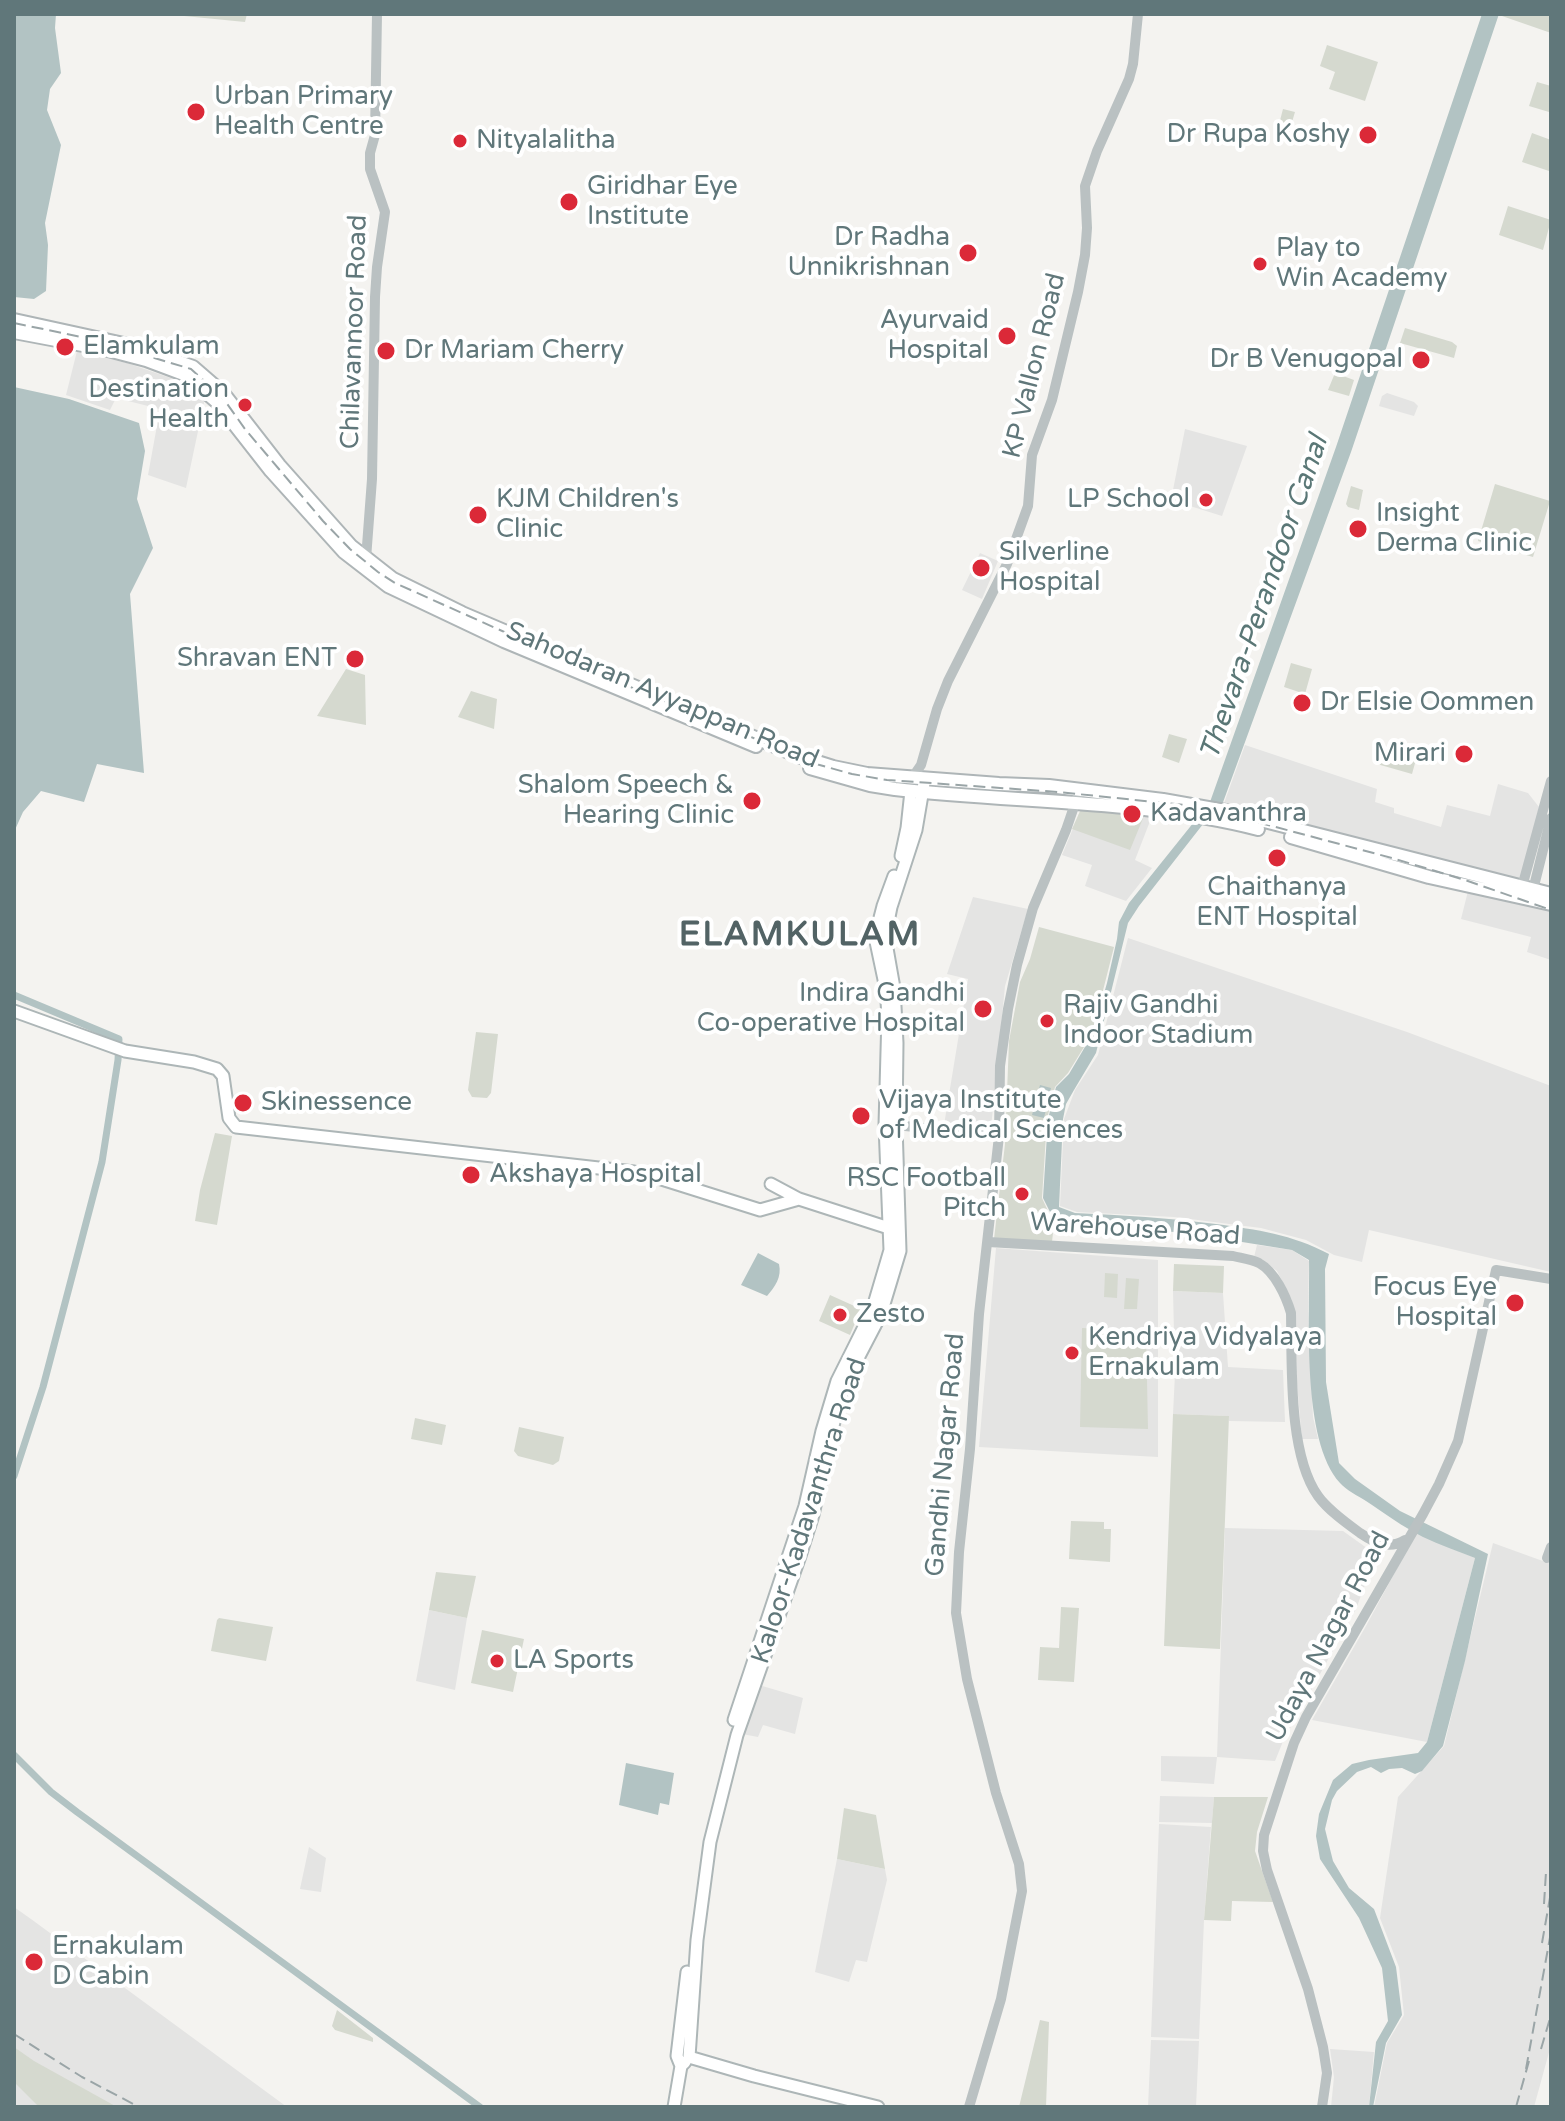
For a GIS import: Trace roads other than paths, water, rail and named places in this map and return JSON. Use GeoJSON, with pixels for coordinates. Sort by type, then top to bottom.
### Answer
{"type":"FeatureCollection","features":[{"type":"Feature","properties":{"kind":"main road","name":"Sahodaran Ayyappan Road"},"geometry":{"type":"LineString","coordinates":[[14,320],[133,346],[193,367],[223,393],[252,433],[304,494],[390,582]]}},
{"type":"Feature","properties":{"kind":"main road","name":"Sahodaran Ayyappan Road"},"geometry":{"type":"LineString","coordinates":[[14,332],[104,349],[186,375],[217,402],[271,471],[344,552],[370,574],[477,629],[645,695],[829,775],[870,785],[918,781],[1122,793],[1221,815],[1430,870],[1551,894]]}},
{"type":"Feature","properties":{"kind":"main road","name":"Sahodaran Ayyappan Road"},"geometry":{"type":"LineString","coordinates":[[918,781],[1076,804],[1201,811]]}},
{"type":"Feature","properties":{"kind":"main road","name":"Kaloor-Kadavanthra Road"},"geometry":{"type":"LineString","coordinates":[[674,2107],[682,2064],[703,1863],[737,1735],[774,1616],[813,1515],[826,1432],[844,1385],[881,1314],[900,1251],[895,1230],[886,989],[875,937],[903,847],[918,781]]}},
{"type":"Feature","properties":{"kind":"main road","name":"Sahodaran Ayyappan Road"},"geometry":{"type":"LineString","coordinates":[[1524,891],[1551,904]]}},
{"type":"Feature","properties":{"kind":"main road"},"geometry":{"type":"LineString","coordinates":[[14,1011],[125,1051],[194,1062],[217,1069],[223,1076],[229,1118],[236,1127],[634,1172],[760,1210],[799,1199]]}},
{"type":"Feature","properties":{"kind":"main road"},"geometry":{"type":"LineString","coordinates":[[771,1184],[799,1199],[895,1230]]}},
{"type":"Feature","properties":{"kind":"main road"},"geometry":{"type":"LineString","coordinates":[[682,2064],[690,2066],[703,2059]]}},
{"type":"Feature","properties":{"kind":"main road"},"geometry":{"type":"LineString","coordinates":[[682,2064],[703,2059],[754,2076],[878,2107]]}},
{"type":"Feature","properties":{"kind":"street","name":"Chilavannoor Road"},"geometry":{"type":"LineString","coordinates":[[366,559],[372,479],[375,297],[385,212],[370,169],[375,135],[377,14]]}},
{"type":"Feature","properties":{"kind":"street","name":"KP Vallon Road"},"geometry":{"type":"LineString","coordinates":[[918,781],[943,695],[1007,564],[1028,506],[1032,455],[1052,400],[1085,255],[1085,186],[1129,79],[1138,14]]}},
{"type":"Feature","properties":{"kind":"street"},"geometry":{"type":"LineString","coordinates":[[1524,891],[1551,781]]}},
{"type":"Feature","properties":{"kind":"street","name":"Gandhi Nagar Road"},"geometry":{"type":"LineString","coordinates":[[969,2107],[1001,1999],[1022,1891],[1019,1864],[996,1793],[967,1679],[956,1613],[979,1314],[999,1136],[1000,1066],[1015,974],[1033,908],[1080,789]]}},
{"type":"Feature","properties":{"kind":"street"},"geometry":{"type":"LineString","coordinates":[[1524,891],[1551,818]]}},
{"type":"Feature","properties":{"kind":"street"},"geometry":{"type":"LineString","coordinates":[[891,1125],[999,1136]]}},
{"type":"Feature","properties":{"kind":"street","name":"Warehouse Road"},"geometry":{"type":"LineString","coordinates":[[988,1242],[1233,1256],[1260,1263],[1278,1284],[1291,1313],[1297,1429],[1311,1483],[1326,1504],[1362,1534],[1387,1546],[1396,1545],[1408,1537]]}},
{"type":"Feature","properties":{"kind":"street","name":"Udaya Nagar Road"},"geometry":{"type":"LineString","coordinates":[[1322,2107],[1327,2073],[1323,2047],[1308,1989],[1267,1870],[1264,1835],[1294,1743],[1423,1514],[1458,1441],[1496,1270],[1551,1279]]}},
{"type":"Feature","properties":{"kind":"waterway"},"geometry":{"type":"LineString","coordinates":[[14,995],[119,1039],[102,1162],[43,1387],[14,1476]]}},
{"type":"Feature","properties":{"kind":"waterway"},"geometry":{"type":"LineString","coordinates":[[14,1755],[51,1792],[77,1812],[480,2107]]}},
{"type":"Feature","properties":{"kind":"railway"},"geometry":{"type":"LineString","coordinates":[[14,323],[91,339],[191,369],[223,398],[245,429],[323,521],[350,549],[395,583],[587,669],[816,764],[887,780],[1184,805],[1392,858],[1551,910]]}},
{"type":"Feature","properties":{"kind":"railway"},"geometry":{"type":"LineString","coordinates":[[1544,1904],[1546,1872]]}},
{"type":"Feature","properties":{"kind":"railway"},"geometry":{"type":"LineString","coordinates":[[1542,1943],[1551,1892]]}},
{"type":"Feature","properties":{"kind":"railway"},"geometry":{"type":"LineString","coordinates":[[1526,2069],[1551,1932]]}},
{"type":"Feature","properties":{"kind":"railway"},"geometry":{"type":"LineString","coordinates":[[1541,2049],[1551,2015]]}},
{"type":"Feature","properties":{"kind":"railway"},"geometry":{"type":"LineString","coordinates":[[14,2034],[82,2077],[139,2107]]}},
{"type":"Feature","properties":{"kind":"railway"},"geometry":{"type":"LineString","coordinates":[[1516,2107],[1529,2061]]}},
{"type":"Feature","properties":{"kind":"place","name":"Urban Primary Health Centre"},"geometry":{"type":"Point","coordinates":[196,112]}},
{"type":"Feature","properties":{"kind":"place","name":"Dr Rupa Koshy"},"geometry":{"type":"Point","coordinates":[1368,135]}},
{"type":"Feature","properties":{"kind":"place","name":"Nityalalitha"},"geometry":{"type":"Point","coordinates":[460,141]}},
{"type":"Feature","properties":{"kind":"place","name":"Giridhar Eye Institute"},"geometry":{"type":"Point","coordinates":[569,202]}},
{"type":"Feature","properties":{"kind":"place","name":"Dr Radha Unnikrishnan"},"geometry":{"type":"Point","coordinates":[968,253]}},
{"type":"Feature","properties":{"kind":"place","name":"Play to Win Academy"},"geometry":{"type":"Point","coordinates":[1260,264]}},
{"type":"Feature","properties":{"kind":"place","name":"Ayurvaid Hospital"},"geometry":{"type":"Point","coordinates":[1007,336]}},
{"type":"Feature","properties":{"kind":"place","name":"Elamkulam"},"geometry":{"type":"Point","coordinates":[65,347]}},
{"type":"Feature","properties":{"kind":"place","name":"Dr Mariam Cherry"},"geometry":{"type":"Point","coordinates":[386,351]}},
{"type":"Feature","properties":{"kind":"place","name":"Dr B Venugopal"},"geometry":{"type":"Point","coordinates":[1421,360]}},
{"type":"Feature","properties":{"kind":"place","name":"Destination Health"},"geometry":{"type":"Point","coordinates":[245,405]}},
{"type":"Feature","properties":{"kind":"place","name":"LP School"},"geometry":{"type":"Point","coordinates":[1206,500]}},
{"type":"Feature","properties":{"kind":"place","name":"KJM Children's Clinic"},"geometry":{"type":"Point","coordinates":[478,515]}},
{"type":"Feature","properties":{"kind":"place","name":"Insight Derma Clinic"},"geometry":{"type":"Point","coordinates":[1358,529]}},
{"type":"Feature","properties":{"kind":"place","name":"Silverline Hospital"},"geometry":{"type":"Point","coordinates":[981,568]}},
{"type":"Feature","properties":{"kind":"place","name":"Shravan ENT"},"geometry":{"type":"Point","coordinates":[355,659]}},
{"type":"Feature","properties":{"kind":"place","name":"Dr Elsie Oommen"},"geometry":{"type":"Point","coordinates":[1302,703]}},
{"type":"Feature","properties":{"kind":"place","name":"Mirari"},"geometry":{"type":"Point","coordinates":[1464,754]}},
{"type":"Feature","properties":{"kind":"place","name":"Shalom Speech & Hearing Clinic"},"geometry":{"type":"Point","coordinates":[752,801]}},
{"type":"Feature","properties":{"kind":"place","name":"Kadavanthra"},"geometry":{"type":"Point","coordinates":[1132,814]}},
{"type":"Feature","properties":{"kind":"place","name":"Chaithanya ENT Hospital"},"geometry":{"type":"Point","coordinates":[1277,858]}},
{"type":"Feature","properties":{"kind":"place","name":"Indira Gandhi Co-operative Hospital"},"geometry":{"type":"Point","coordinates":[983,1009]}},
{"type":"Feature","properties":{"kind":"place","name":"Rajiv Gandhi Indoor Stadium"},"geometry":{"type":"Point","coordinates":[1047,1021]}},
{"type":"Feature","properties":{"kind":"place","name":"Skinessence"},"geometry":{"type":"Point","coordinates":[243,1103]}},
{"type":"Feature","properties":{"kind":"place","name":"Vijaya Institute of Medical Sciences"},"geometry":{"type":"Point","coordinates":[861,1116]}},
{"type":"Feature","properties":{"kind":"place","name":"Akshaya Hospital"},"geometry":{"type":"Point","coordinates":[471,1175]}},
{"type":"Feature","properties":{"kind":"place","name":"RSC Football Pitch"},"geometry":{"type":"Point","coordinates":[1022,1194]}},
{"type":"Feature","properties":{"kind":"place","name":"Focus Eye Hospital"},"geometry":{"type":"Point","coordinates":[1515,1303]}},
{"type":"Feature","properties":{"kind":"place","name":"Zesto"},"geometry":{"type":"Point","coordinates":[840,1315]}},
{"type":"Feature","properties":{"kind":"place","name":"Kendriya Vidyalaya Ernakulam"},"geometry":{"type":"Point","coordinates":[1072,1353]}},
{"type":"Feature","properties":{"kind":"place","name":"LA Sports"},"geometry":{"type":"Point","coordinates":[497,1661]}},
{"type":"Feature","properties":{"kind":"place","name":"Ernakulam D Cabin"},"geometry":{"type":"Point","coordinates":[34,1962]}},
{"type":"Feature","properties":{"kind":"district","name":"ELAMKULAM"},"geometry":{"type":"Point","coordinates":[800,936]}},
{"type":"Feature","properties":{"kind":"water label","name":"Thevara-Perandoor Canal"},"geometry":{"type":"Point","coordinates":[1265,598]}}]}
